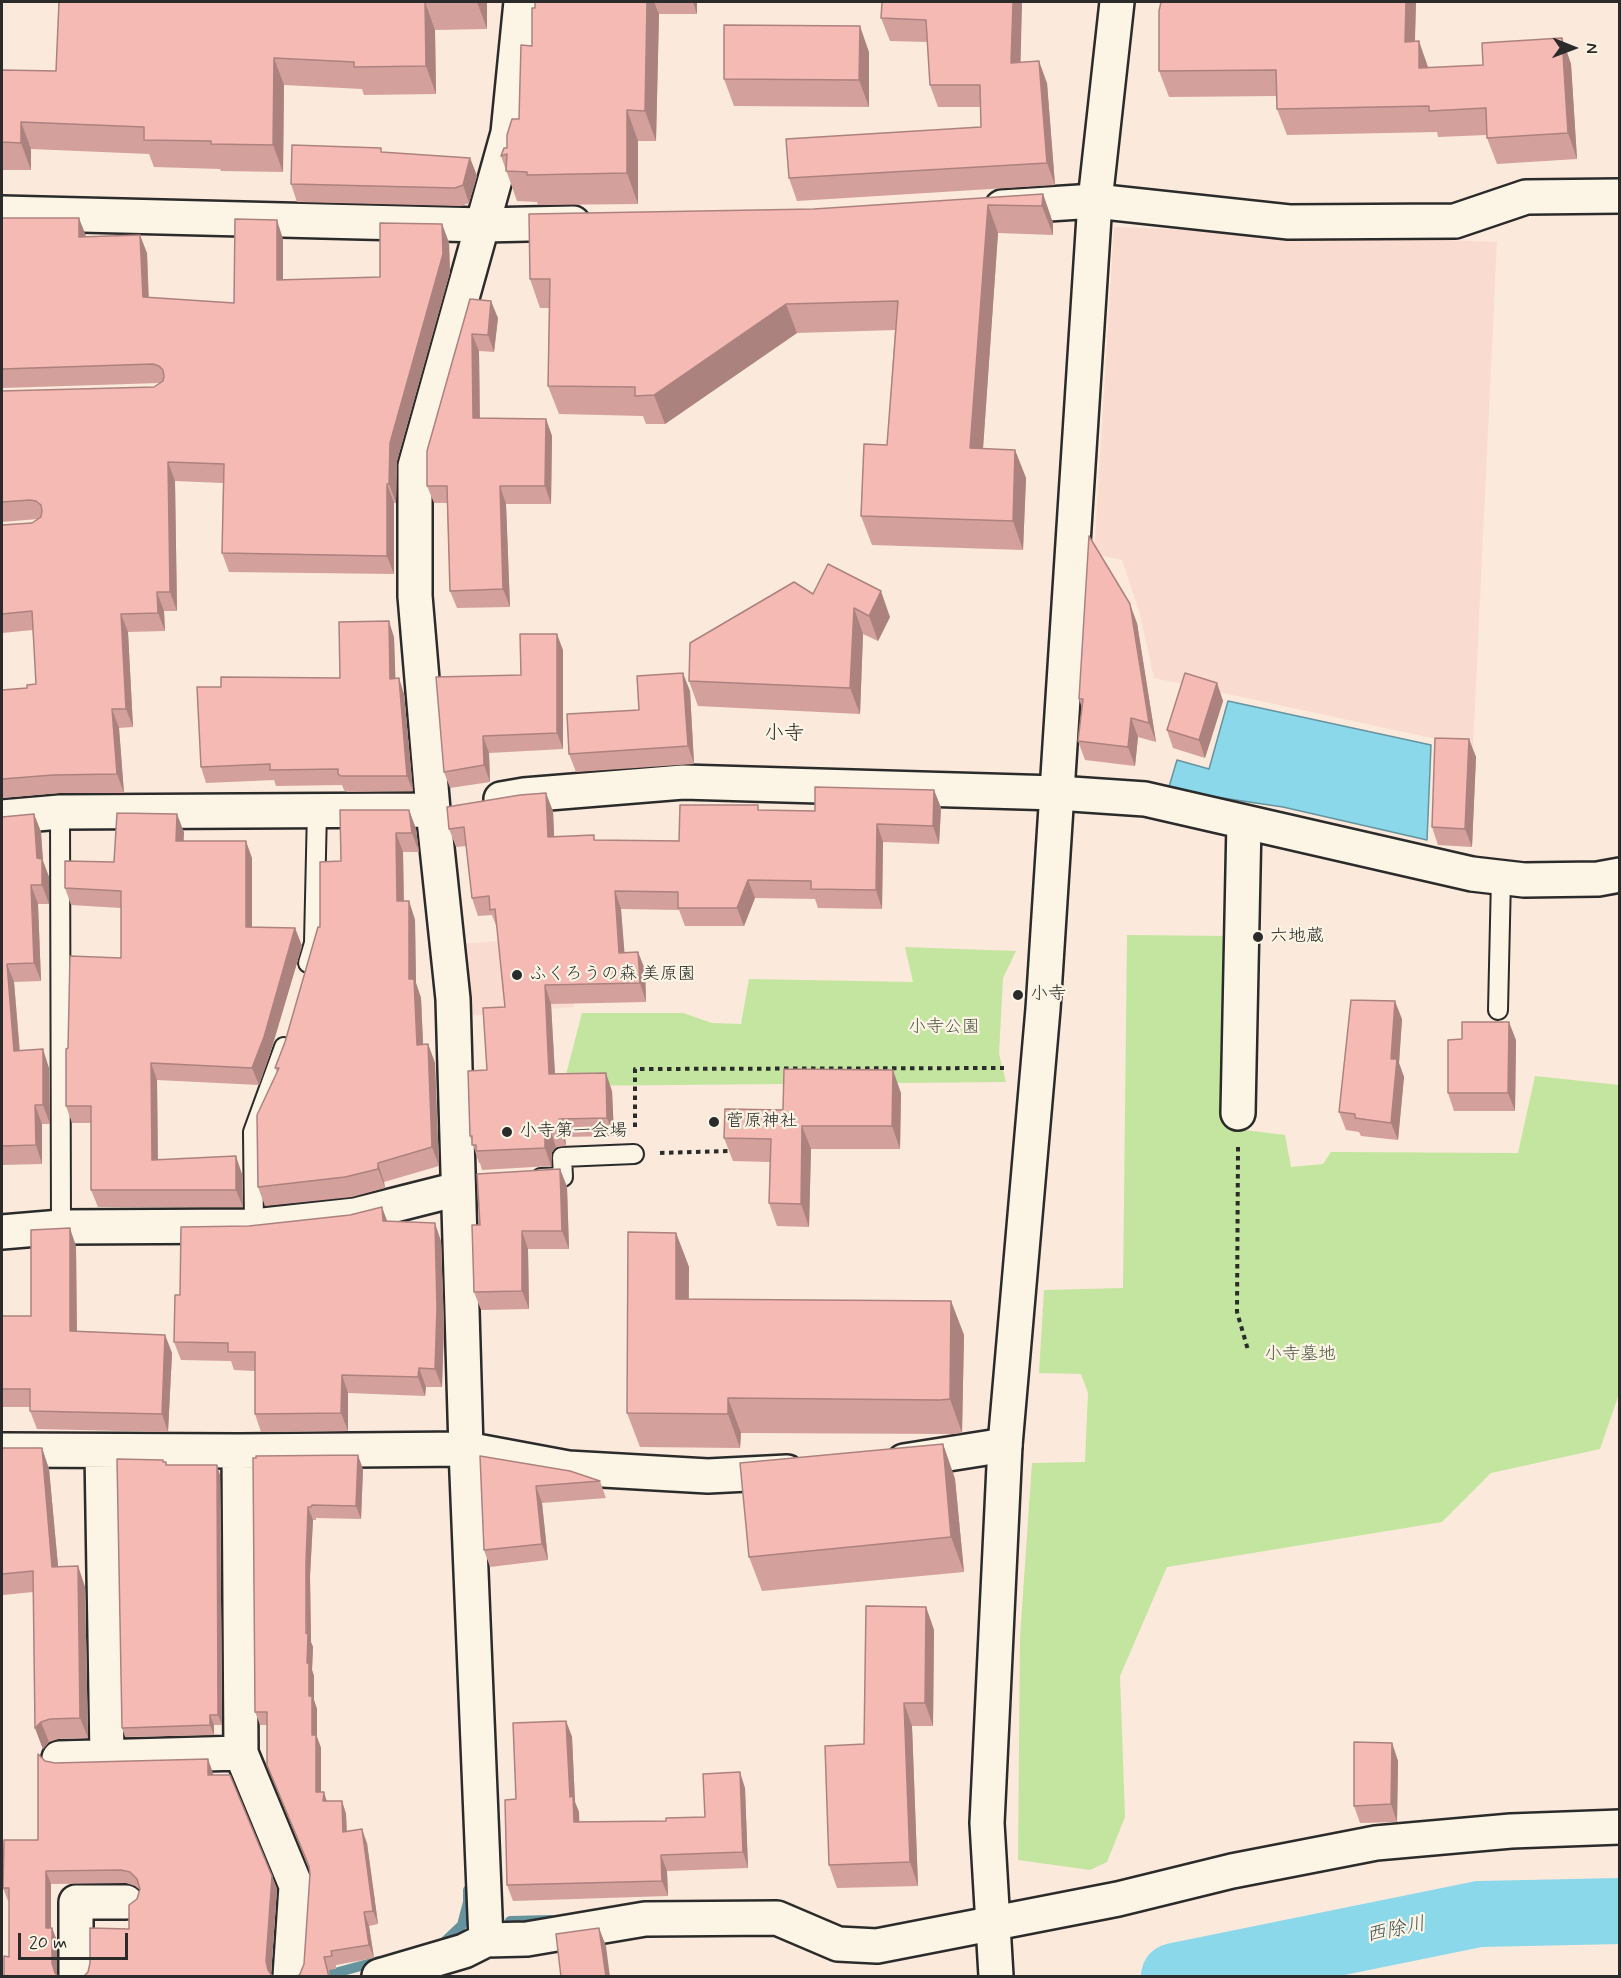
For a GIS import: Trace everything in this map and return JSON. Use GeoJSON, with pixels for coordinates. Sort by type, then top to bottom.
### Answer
{"type":"FeatureCollection","features":[{"type":"Feature","properties":{"kind":"street"},"geometry":{"type":"LineString","coordinates":[[486,1940],[466,1449],[466,1184],[453,999],[433,810],[415,596],[415,466],[508,133],[521,2]]}},
{"type":"Feature","properties":{"kind":"street"},"geometry":{"type":"LineString","coordinates":[[996,1968],[987,1823],[1005,1445],[1040,1052],[1095,201],[1117,2]]}},
{"type":"Feature","properties":{"kind":"street"},"geometry":{"type":"LineString","coordinates":[[977,209],[1095,201],[1289,222],[1455,221],[1526,196],[1620,196]]}},
{"type":"Feature","properties":{"kind":"street"},"geometry":{"type":"LineString","coordinates":[[2,213],[483,225],[600,223]]}},
{"type":"Feature","properties":{"kind":"street"},"geometry":{"type":"LineString","coordinates":[[2,817],[60,812],[433,810],[524,795],[683,782],[1058,793],[1145,799],[1472,874],[1524,880],[1598,879],[1620,875]]}},
{"type":"Feature","properties":{"kind":"street"},"geometry":{"type":"LineString","coordinates":[[1238,1113],[1244,822]]}},
{"type":"Feature","properties":{"kind":"street"},"geometry":{"type":"LineString","coordinates":[[2,1233],[61,1227],[254,1226],[355,1215],[466,1184]]}},
{"type":"Feature","properties":{"kind":"street"},"geometry":{"type":"LineString","coordinates":[[877,1466],[1005,1445]]}},
{"type":"Feature","properties":{"kind":"street"},"geometry":{"type":"LineString","coordinates":[[2,1450],[466,1449],[568,1468],[708,1476],[821,1470]]}},
{"type":"Feature","properties":{"kind":"street"},"geometry":{"type":"LineString","coordinates":[[102,1451],[107,1757]]}},
{"type":"Feature","properties":{"kind":"street"},"geometry":{"type":"LineString","coordinates":[[238,1451],[241,1753],[296,1886],[290,1977]]}},
{"type":"Feature","properties":{"kind":"street"},"geometry":{"type":"LineString","coordinates":[[59,1758],[241,1753]]}},
{"type":"Feature","properties":{"kind":"street"},"geometry":{"type":"LineString","coordinates":[[379,1977],[464,1951],[486,1940],[527,1939],[645,1918],[777,1918],[837,1944],[877,1946],[1118,1899],[1232,1871],[1376,1843],[1511,1831],[1620,1827]]}},
{"type":"Feature","properties":{"kind":"street"},"geometry":{"type":"LineString","coordinates":[[76,1977],[76,1902],[126,1902]]}},
{"type":"Feature","properties":{"kind":"lane"},"geometry":{"type":"LineString","coordinates":[[304,977],[314,943],[317,810]]}},
{"type":"Feature","properties":{"kind":"lane"},"geometry":{"type":"LineString","coordinates":[[60,812],[61,1227]]}},
{"type":"Feature","properties":{"kind":"lane"},"geometry":{"type":"LineString","coordinates":[[1498,1010],[1501,878]]}},
{"type":"Feature","properties":{"kind":"lane"},"geometry":{"type":"LineString","coordinates":[[254,1226],[253,1132],[288,1035]]}},
{"type":"Feature","properties":{"kind":"lane"},"geometry":{"type":"LineString","coordinates":[[528,1178],[563,1177],[562,1158],[634,1154]]}},
{"type":"Feature","properties":{"kind":"path"},"geometry":{"type":"LineString","coordinates":[[634,1154],[635,1069],[1011,1069]]}},
{"type":"Feature","properties":{"kind":"path"},"geometry":{"type":"LineString","coordinates":[[1238,1113],[1237,1312],[1248,1350]]}},
{"type":"Feature","properties":{"kind":"path"},"geometry":{"type":"LineString","coordinates":[[656,1154],[728,1151]]}},
{"type":"Feature","properties":{"kind":"shaded area"},"geometry":{"type":"Polygon","coordinates":[[[1114,227],[1497,242],[1473,747],[1154,678],[1139,611],[1122,560],[1094,554],[1114,227]]]}},
{"type":"Feature","properties":{"kind":"shaded area","name":"ふくろうの森 美原園"},"geometry":{"type":"Polygon","coordinates":[[[568,935],[574,1007],[467,1016],[461,944],[568,935]]]}},
{"type":"Feature","properties":{"kind":"green space","name":"小寺墓地"},"geometry":{"type":"Polygon","coordinates":[[[1127,935],[1231,936],[1229,1128],[1285,1135],[1291,1167],[1323,1164],[1331,1152],[1518,1153],[1535,1076],[1619,1085],[1620,1391],[1600,1449],[1491,1473],[1442,1522],[1167,1567],[1120,1676],[1125,1817],[1107,1862],[1090,1870],[1018,1860],[1020,1637],[1032,1463],[1085,1462],[1088,1393],[1081,1374],[1039,1373],[1044,1290],[1123,1288],[1127,935]]]}},
{"type":"Feature","properties":{"kind":"green space","name":"小寺公園"},"geometry":{"type":"Polygon","coordinates":[[[905,947],[1016,951],[1003,978],[999,1054],[1006,1082],[563,1086],[582,1013],[683,1013],[712,1023],[741,1024],[749,979],[913,982],[905,947]]]}},
{"type":"Feature","properties":{"kind":"water"},"geometry":{"type":"Polygon","coordinates":[[[1228,701],[1431,745],[1427,840],[1283,807],[1168,790],[1177,760],[1209,769],[1228,701]]]}},
{"type":"Feature","properties":{"kind":"building"},"geometry":{"type":"Polygon","coordinates":[[[59,2],[425,2],[426,66],[354,67],[354,62],[274,58],[273,145],[144,140],[144,127],[21,122],[21,143],[2,142],[2,70],[56,71],[59,2]]]}},
{"type":"Feature","properties":{"kind":"building"},"geometry":{"type":"Polygon","coordinates":[[[535,2],[647,2],[645,111],[627,110],[627,173],[527,175],[527,172],[506,171],[507,154],[501,156],[504,148],[507,148],[507,135],[512,119],[519,119],[521,45],[532,46],[532,8],[535,8],[535,2]]]}},
{"type":"Feature","properties":{"kind":"building"},"geometry":{"type":"Polygon","coordinates":[[[882,2],[1013,2],[1011,63],[1039,61],[1047,163],[789,178],[786,139],[981,127],[980,85],[930,85],[926,20],[881,18],[882,2]]]}},
{"type":"Feature","properties":{"kind":"building"},"geometry":{"type":"Polygon","coordinates":[[[1161,2],[1406,2],[1405,42],[1419,41],[1419,68],[1483,65],[1482,43],[1562,38],[1568,133],[1487,138],[1486,108],[1429,111],[1429,106],[1277,109],[1276,70],[1159,71],[1161,2]]]}},
{"type":"Feature","properties":{"kind":"building"},"geometry":{"type":"Polygon","coordinates":[[[724,25],[860,26],[859,80],[724,79],[724,25]]]}},
{"type":"Feature","properties":{"kind":"building"},"geometry":{"type":"Polygon","coordinates":[[[292,145],[381,148],[381,152],[470,158],[463,185],[455,188],[291,184],[292,145]]]}},
{"type":"Feature","properties":{"kind":"building"},"geometry":{"type":"Polygon","coordinates":[[[1043,194],[1042,206],[988,205],[970,448],[1015,450],[1013,521],[861,516],[864,444],[887,445],[898,301],[786,304],[654,395],[635,396],[635,387],[548,386],[550,279],[530,279],[529,214],[814,209],[1043,194]]]}},
{"type":"Feature","properties":{"kind":"building"},"geometry":{"type":"Polygon","coordinates":[[[2,218],[79,218],[79,237],[140,235],[143,297],[234,303],[235,219],[277,220],[277,280],[380,277],[380,223],[442,224],[443,254],[390,443],[389,484],[387,484],[387,556],[222,553],[224,464],[168,462],[170,592],[157,592],[158,613],[121,614],[126,709],[112,709],[117,774],[2,779],[2,690],[27,688],[27,685],[36,684],[32,611],[2,614],[2,525],[32,523],[41,517],[42,511],[41,505],[36,501],[2,502],[2,391],[154,387],[163,381],[163,370],[153,364],[2,369],[2,218]]]}},
{"type":"Feature","properties":{"kind":"building"},"geometry":{"type":"Polygon","coordinates":[[[470,299],[491,301],[488,335],[472,334],[473,418],[546,419],[545,486],[500,486],[503,589],[450,591],[447,486],[427,486],[427,451],[470,299]]]}},
{"type":"Feature","properties":{"kind":"building"},"geometry":{"type":"Polygon","coordinates":[[[1089,536],[1130,604],[1149,723],[1131,718],[1128,747],[1078,741],[1083,699],[1079,699],[1089,536]]]}},
{"type":"Feature","properties":{"kind":"building"},"geometry":{"type":"Polygon","coordinates":[[[828,564],[881,591],[869,616],[854,608],[850,688],[689,681],[690,643],[794,582],[813,594],[828,564]]]}},
{"type":"Feature","properties":{"kind":"building"},"geometry":{"type":"Polygon","coordinates":[[[389,621],[390,679],[399,678],[407,776],[341,776],[338,774],[338,769],[270,770],[270,764],[201,767],[197,687],[221,687],[221,677],[340,678],[339,622],[389,621]]]}},
{"type":"Feature","properties":{"kind":"building"},"geometry":{"type":"Polygon","coordinates":[[[520,634],[557,634],[557,733],[483,736],[484,765],[444,772],[436,677],[521,675],[520,634]]]}},
{"type":"Feature","properties":{"kind":"building"},"geometry":{"type":"Polygon","coordinates":[[[683,673],[688,746],[569,754],[567,714],[639,710],[637,676],[683,673]]]}},
{"type":"Feature","properties":{"kind":"building"},"geometry":{"type":"Polygon","coordinates":[[[1185,673],[1217,683],[1199,740],[1167,730],[1185,673]]]}},
{"type":"Feature","properties":{"kind":"building"},"geometry":{"type":"Polygon","coordinates":[[[1435,738],[1469,739],[1465,829],[1432,827],[1435,738]]]}},
{"type":"Feature","properties":{"kind":"building"},"geometry":{"type":"Polygon","coordinates":[[[815,787],[934,790],[933,826],[877,824],[876,890],[811,889],[811,881],[748,880],[737,908],[678,908],[678,892],[615,891],[619,953],[638,952],[640,983],[545,985],[549,1074],[606,1073],[607,1118],[559,1119],[559,1127],[550,1129],[545,1134],[545,1148],[476,1151],[476,1145],[472,1145],[472,1136],[470,1136],[468,1071],[487,1070],[483,1008],[505,1007],[495,909],[490,910],[489,896],[472,898],[464,827],[449,829],[447,807],[546,793],[548,837],[594,835],[594,840],[679,841],[680,805],[758,805],[758,810],[815,811],[815,787]]]}},
{"type":"Feature","properties":{"kind":"building"},"geometry":{"type":"Polygon","coordinates":[[[340,810],[409,810],[412,833],[396,833],[397,901],[409,901],[409,979],[414,979],[417,1045],[428,1044],[432,1147],[378,1163],[378,1169],[345,1177],[258,1187],[257,1115],[279,1068],[275,1068],[285,1042],[318,927],[320,927],[320,862],[341,861],[340,810]]]}},
{"type":"Feature","properties":{"kind":"building"},"geometry":{"type":"Polygon","coordinates":[[[117,813],[177,814],[176,841],[246,841],[246,927],[295,928],[264,1037],[252,1068],[151,1063],[152,1160],[236,1156],[236,1190],[91,1190],[91,1106],[66,1106],[70,956],[121,958],[121,891],[65,888],[65,861],[114,862],[117,813]]]}},
{"type":"Feature","properties":{"kind":"building"},"geometry":{"type":"Polygon","coordinates":[[[34,814],[37,858],[42,859],[42,885],[31,885],[34,963],[7,964],[14,1051],[43,1049],[43,1105],[35,1105],[36,1145],[2,1146],[2,817],[34,814]]]}},
{"type":"Feature","properties":{"kind":"building"},"geometry":{"type":"Polygon","coordinates":[[[1351,1000],[1395,1001],[1391,1059],[1397,1059],[1391,1123],[1355,1118],[1355,1114],[1339,1112],[1351,1000]]]}},
{"type":"Feature","properties":{"kind":"building"},"geometry":{"type":"Polygon","coordinates":[[[1462,1022],[1509,1022],[1508,1093],[1448,1093],[1448,1040],[1462,1039],[1462,1022]]]}},
{"type":"Feature","properties":{"kind":"building"},"geometry":{"type":"Polygon","coordinates":[[[784,1069],[893,1070],[892,1126],[802,1126],[801,1204],[769,1203],[771,1139],[724,1138],[725,1109],[783,1110],[784,1069]]]}},
{"type":"Feature","properties":{"kind":"building"},"geometry":{"type":"Polygon","coordinates":[[[560,1169],[562,1231],[522,1231],[522,1291],[474,1292],[472,1225],[480,1225],[477,1174],[560,1169]]]}},
{"type":"Feature","properties":{"kind":"building"},"geometry":{"type":"Polygon","coordinates":[[[382,1207],[383,1221],[435,1223],[437,1308],[435,1369],[419,1368],[418,1377],[342,1375],[341,1413],[255,1414],[255,1352],[228,1352],[228,1343],[174,1342],[175,1295],[180,1295],[181,1227],[249,1226],[350,1215],[382,1207]]]}},
{"type":"Feature","properties":{"kind":"building"},"geometry":{"type":"Polygon","coordinates":[[[70,1228],[70,1331],[165,1335],[162,1414],[30,1411],[30,1389],[2,1389],[2,1316],[31,1316],[31,1230],[70,1228]]]}},
{"type":"Feature","properties":{"kind":"building"},"geometry":{"type":"Polygon","coordinates":[[[628,1232],[676,1233],[676,1299],[951,1301],[950,1399],[728,1398],[728,1414],[627,1413],[628,1232]]]}},
{"type":"Feature","properties":{"kind":"building"},"geometry":{"type":"Polygon","coordinates":[[[943,1444],[951,1537],[749,1557],[740,1463],[943,1444]]]}},
{"type":"Feature","properties":{"kind":"building"},"geometry":{"type":"Polygon","coordinates":[[[2,1448],[42,1448],[52,1567],[78,1566],[80,1718],[50,1719],[41,1722],[35,1728],[33,1571],[2,1574],[2,1448]]]}},
{"type":"Feature","properties":{"kind":"building"},"geometry":{"type":"Polygon","coordinates":[[[358,1455],[356,1506],[312,1505],[308,1507],[306,1633],[308,1634],[309,1696],[312,1696],[312,1735],[316,1735],[316,1792],[324,1792],[323,1801],[342,1801],[343,1832],[362,1829],[373,1911],[364,1912],[369,1945],[331,1951],[332,1956],[324,1957],[329,1977],[297,1977],[304,1964],[310,1874],[309,1866],[267,1765],[267,1712],[255,1712],[253,1458],[256,1456],[358,1455]]]}},
{"type":"Feature","properties":{"kind":"building"},"geometry":{"type":"Polygon","coordinates":[[[480,1456],[570,1471],[600,1481],[536,1486],[542,1544],[484,1550],[480,1456]]]}},
{"type":"Feature","properties":{"kind":"building"},"geometry":{"type":"Polygon","coordinates":[[[117,1459],[163,1460],[166,1465],[217,1465],[218,1715],[210,1715],[210,1725],[122,1728],[117,1459]]]}},
{"type":"Feature","properties":{"kind":"building"},"geometry":{"type":"Polygon","coordinates":[[[866,1606],[926,1607],[925,1703],[904,1703],[910,1862],[829,1865],[825,1746],[864,1744],[866,1606]]]}},
{"type":"Feature","properties":{"kind":"building"},"geometry":{"type":"Polygon","coordinates":[[[566,1721],[570,1797],[573,1796],[574,1822],[666,1821],[666,1818],[705,1817],[703,1774],[740,1772],[743,1852],[661,1855],[662,1881],[507,1885],[505,1800],[516,1799],[513,1723],[566,1721]]]}},
{"type":"Feature","properties":{"kind":"building"},"geometry":{"type":"Polygon","coordinates":[[[1354,1742],[1392,1743],[1391,1804],[1354,1806],[1354,1742]]]}},
{"type":"Feature","properties":{"kind":"building"},"geometry":{"type":"Polygon","coordinates":[[[38,1754],[45,1761],[55,1763],[208,1759],[208,1775],[230,1775],[272,1876],[266,1961],[273,1977],[83,1977],[88,1972],[90,1963],[90,1928],[129,1929],[129,1905],[137,1899],[140,1889],[137,1879],[130,1872],[121,1870],[46,1871],[46,1928],[52,1928],[52,1963],[59,1977],[4,1977],[4,1956],[9,1957],[9,1888],[3,1888],[4,1840],[38,1840],[38,1754]]]}},
{"type":"Feature","properties":{"kind":"building"},"geometry":{"type":"Polygon","coordinates":[[[599,1928],[606,1977],[561,1977],[556,1934],[599,1928]]]}},
{"type":"Feature","properties":{"kind":"waterway"},"geometry":{"type":"LineString","coordinates":[[437,1945],[442,1944],[462,1925],[468,1902],[468,1890]]}},
{"type":"Feature","properties":{"kind":"waterway","name":"西除川"},"geometry":{"type":"LineString","coordinates":[[1174,1976],[1479,1914],[1620,1911]]}},
{"type":"Feature","properties":{"kind":"waterway"},"geometry":{"type":"LineString","coordinates":[[510,1921],[551,1920]]}},
{"type":"Feature","properties":{"kind":"waterway"},"geometry":{"type":"LineString","coordinates":[[324,1976],[379,1961]]}},
{"type":"Feature","properties":{"kind":"place","name":"六地蔵"},"geometry":{"type":"Point","coordinates":[1258,937]}},
{"type":"Feature","properties":{"kind":"place","name":"ふくろうの森 美原園"},"geometry":{"type":"Point","coordinates":[517,975]}},
{"type":"Feature","properties":{"kind":"place","name":"小寺"},"geometry":{"type":"Point","coordinates":[1018,995]}},
{"type":"Feature","properties":{"kind":"place","name":"菅原神社"},"geometry":{"type":"Point","coordinates":[714,1122]}},
{"type":"Feature","properties":{"kind":"place","name":"小寺第一会場"},"geometry":{"type":"Point","coordinates":[507,1132]}},
{"type":"Feature","properties":{"kind":"district","name":"小寺"},"geometry":{"type":"Point","coordinates":[784,735]}}]}
